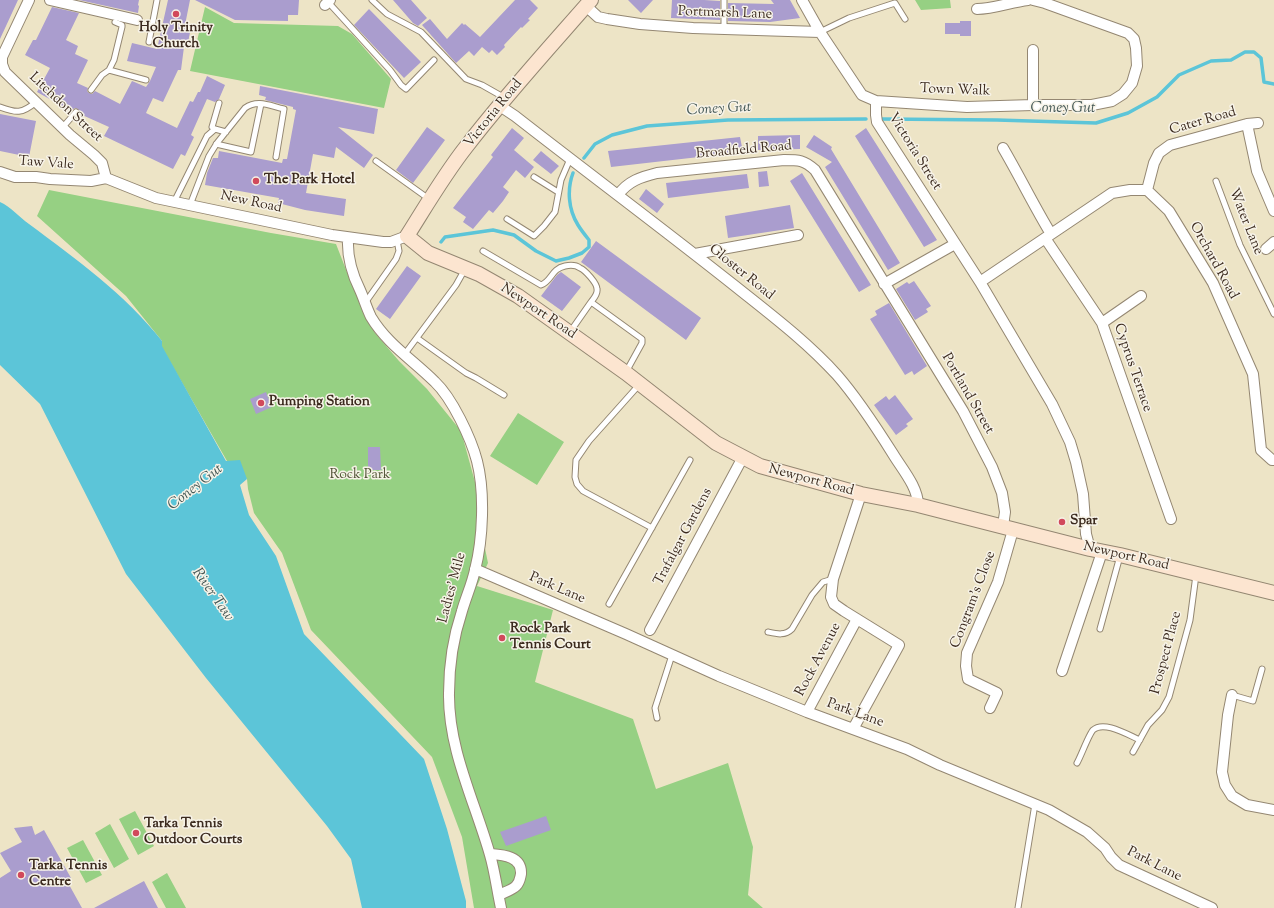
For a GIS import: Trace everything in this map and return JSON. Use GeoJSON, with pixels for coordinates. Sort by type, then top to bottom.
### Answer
{"type":"FeatureCollection","features":[{"type":"Feature","properties":{"kind":"street"},"geometry":{"type":"LineString","coordinates":[[1,63],[2,57],[29,0]]}},
{"type":"Feature","properties":{"kind":"street"},"geometry":{"type":"LineString","coordinates":[[50,0],[137,20]]}},
{"type":"Feature","properties":{"kind":"street","name":"Victoria Street"},"geometry":{"type":"LineString","coordinates":[[802,0],[820,32],[862,95],[876,101],[877,122],[980,282],[1052,404],[1070,442],[1083,494],[1086,534],[1096,550]]}},
{"type":"Feature","properties":{"kind":"street"},"geometry":{"type":"LineString","coordinates":[[977,9],[986,9],[1003,2],[1028,0]]}},
{"type":"Feature","properties":{"kind":"street","name":"Town Walk"},"geometry":{"type":"LineString","coordinates":[[876,101],[967,107],[1092,105],[1112,101],[1123,94],[1132,83],[1137,66],[1134,40],[1128,33],[1033,0]]}},
{"type":"Feature","properties":{"kind":"street","name":"Victoria Road"},"geometry":{"type":"LineString","coordinates":[[402,238],[466,147],[559,35],[589,3]]}},
{"type":"Feature","properties":{"kind":"street","name":"Portmarsh Lane"},"geometry":{"type":"LineString","coordinates":[[589,3],[598,17],[640,24],[693,28],[820,32]]}},
{"type":"Feature","properties":{"kind":"street"},"geometry":{"type":"LineString","coordinates":[[1032,105],[1033,50]]}},
{"type":"Feature","properties":{"kind":"street","name":"Litchdon Street"},"geometry":{"type":"LineString","coordinates":[[1,63],[5,72],[62,128],[94,154],[102,163],[106,178]]}},
{"type":"Feature","properties":{"kind":"street","name":"Gloster Road"},"geometry":{"type":"LineString","coordinates":[[503,102],[515,116],[695,254],[789,329],[817,354],[838,376],[872,421],[918,497],[918,505]]}},
{"type":"Feature","properties":{"kind":"street","name":"Cater Road"},"geometry":{"type":"LineString","coordinates":[[1146,190],[1154,163],[1159,154],[1170,145],[1248,124],[1258,123]]}},
{"type":"Feature","properties":{"kind":"street","name":"Cater Road"},"geometry":{"type":"LineString","coordinates":[[1248,124],[1257,172],[1274,208]]}},
{"type":"Feature","properties":{"kind":"street","name":"Cyprus Terrace"},"geometry":{"type":"LineString","coordinates":[[1003,148],[1026,188],[1048,236],[1102,323],[1171,519]]}},
{"type":"Feature","properties":{"kind":"street","name":"Broadfield Road"},"geometry":{"type":"LineString","coordinates":[[618,196],[630,182],[640,177],[657,173],[784,160],[803,161],[815,170],[884,284]]}},
{"type":"Feature","properties":{"kind":"street","name":"Taw Vale"},"geometry":{"type":"LineString","coordinates":[[0,172],[16,177],[50,179],[91,181],[106,178]]}},
{"type":"Feature","properties":{"kind":"street","name":"New Road"},"geometry":{"type":"LineString","coordinates":[[106,178],[140,193],[156,198],[348,238],[383,242],[402,238]]}},
{"type":"Feature","properties":{"kind":"street"},"geometry":{"type":"LineString","coordinates":[[980,282],[1112,193],[1130,190],[1146,190]]}},
{"type":"Feature","properties":{"kind":"street","name":"Orchard Road"},"geometry":{"type":"LineString","coordinates":[[1146,190],[1169,211],[1212,283],[1253,374],[1261,450],[1272,460],[1274,460]]}},
{"type":"Feature","properties":{"kind":"street"},"geometry":{"type":"LineString","coordinates":[[695,254],[798,235]]}},
{"type":"Feature","properties":{"kind":"street","name":"Ladies' Mile"},"geometry":{"type":"LineString","coordinates":[[348,238],[347,247],[352,270],[375,322],[404,355],[436,382],[450,401],[468,438],[477,461],[481,490],[482,525],[475,569],[455,636],[450,659],[450,725],[458,756],[490,854],[501,908]]}},
{"type":"Feature","properties":{"kind":"street","name":"Newport Road"},"geometry":{"type":"LineString","coordinates":[[402,238],[428,253],[465,268],[500,285],[569,332],[716,443],[760,466],[862,494],[918,505],[1274,593]]}},
{"type":"Feature","properties":{"kind":"street"},"geometry":{"type":"LineString","coordinates":[[884,284],[956,244]]}},
{"type":"Feature","properties":{"kind":"street","name":"Portland Street"},"geometry":{"type":"LineString","coordinates":[[884,284],[964,411],[992,467],[1004,501],[1008,528]]}},
{"type":"Feature","properties":{"kind":"street"},"geometry":{"type":"LineString","coordinates":[[1102,323],[1141,296]]}},
{"type":"Feature","properties":{"kind":"street","name":"Trafalgar Gardens"},"geometry":{"type":"LineString","coordinates":[[650,630],[743,457]]}},
{"type":"Feature","properties":{"kind":"street","name":"Rock Avenue"},"geometry":{"type":"LineString","coordinates":[[807,712],[856,619],[834,604],[831,597],[833,579],[862,494]]}},
{"type":"Feature","properties":{"kind":"street","name":"Congram's Close"},"geometry":{"type":"LineString","coordinates":[[990,708],[997,693],[968,679],[966,666],[967,653],[998,582],[1008,528]]}},
{"type":"Feature","properties":{"kind":"street"},"geometry":{"type":"LineString","coordinates":[[1062,671],[1096,550]]}},
{"type":"Feature","properties":{"kind":"street","name":"Park Lane"},"geometry":{"type":"LineString","coordinates":[[475,569],[720,676],[807,712],[908,749],[940,765],[1049,810],[1087,832],[1105,848],[1111,857],[1119,864],[1212,908]]}},
{"type":"Feature","properties":{"kind":"street"},"geometry":{"type":"LineString","coordinates":[[853,729],[899,645],[856,619]]}},
{"type":"Feature","properties":{"kind":"street"},"geometry":{"type":"LineString","coordinates":[[1232,695],[1228,714],[1222,772],[1225,785],[1232,796],[1246,805],[1274,810]]}},
{"type":"Feature","properties":{"kind":"street"},"geometry":{"type":"LineString","coordinates":[[490,854],[503,854],[511,857],[518,862],[520,867],[520,880],[517,885],[499,895]]}},
{"type":"Feature","properties":{"kind":"lane"},"geometry":{"type":"LineString","coordinates":[[149,42],[157,0]]}},
{"type":"Feature","properties":{"kind":"lane"},"geometry":{"type":"LineString","coordinates":[[372,0],[387,14],[421,32],[466,79],[482,85],[503,102]]}},
{"type":"Feature","properties":{"kind":"lane"},"geometry":{"type":"LineString","coordinates":[[724,0],[724,29]]}},
{"type":"Feature","properties":{"kind":"lane"},"geometry":{"type":"LineString","coordinates":[[328,2],[406,89],[434,60]]}},
{"type":"Feature","properties":{"kind":"lane"},"geometry":{"type":"LineString","coordinates":[[820,32],[849,18],[895,3],[905,18]]}},
{"type":"Feature","properties":{"kind":"lane"},"geometry":{"type":"LineString","coordinates":[[91,90],[102,75],[109,70],[114,60],[122,27],[122,25],[115,22]]}},
{"type":"Feature","properties":{"kind":"lane"},"geometry":{"type":"LineString","coordinates":[[109,70],[146,80]]}},
{"type":"Feature","properties":{"kind":"lane"},"geometry":{"type":"LineString","coordinates":[[0,107],[15,112],[27,109],[36,102]]}},
{"type":"Feature","properties":{"kind":"lane"},"geometry":{"type":"LineString","coordinates":[[219,103],[212,126],[215,129],[226,132]]}},
{"type":"Feature","properties":{"kind":"lane"},"geometry":{"type":"LineString","coordinates":[[190,205],[209,156],[216,144],[245,108],[256,103],[284,109],[276,157]]}},
{"type":"Feature","properties":{"kind":"lane"},"geometry":{"type":"LineString","coordinates":[[216,144],[251,152],[261,104]]}},
{"type":"Feature","properties":{"kind":"lane"},"geometry":{"type":"LineString","coordinates":[[62,128],[76,112]]}},
{"type":"Feature","properties":{"kind":"lane"},"geometry":{"type":"LineString","coordinates":[[174,202],[207,136],[215,129]]}},
{"type":"Feature","properties":{"kind":"lane"},"geometry":{"type":"LineString","coordinates":[[507,219],[534,236],[555,212],[561,180],[570,159]]}},
{"type":"Feature","properties":{"kind":"lane"},"geometry":{"type":"LineString","coordinates":[[376,161],[430,200]]}},
{"type":"Feature","properties":{"kind":"lane"},"geometry":{"type":"LineString","coordinates":[[534,177],[558,192]]}},
{"type":"Feature","properties":{"kind":"lane","name":"Water Lane"},"geometry":{"type":"LineString","coordinates":[[1216,180],[1240,245],[1274,314]]}},
{"type":"Feature","properties":{"kind":"lane"},"geometry":{"type":"LineString","coordinates":[[366,302],[396,259],[402,238]]}},
{"type":"Feature","properties":{"kind":"lane"},"geometry":{"type":"LineString","coordinates":[[483,252],[542,285],[556,269],[572,265],[581,268],[596,283],[598,290],[596,296],[569,332]]}},
{"type":"Feature","properties":{"kind":"lane"},"geometry":{"type":"LineString","coordinates":[[404,355],[456,285],[465,268]]}},
{"type":"Feature","properties":{"kind":"lane"},"geometry":{"type":"LineString","coordinates":[[591,302],[642,339],[642,343],[626,374]]}},
{"type":"Feature","properties":{"kind":"lane"},"geometry":{"type":"LineString","coordinates":[[417,338],[466,374],[476,378],[504,395]]}},
{"type":"Feature","properties":{"kind":"lane"},"geometry":{"type":"LineString","coordinates":[[639,385],[585,446],[576,460],[575,477],[583,491],[652,528]]}},
{"type":"Feature","properties":{"kind":"lane"},"geometry":{"type":"LineString","coordinates":[[609,604],[690,460]]}},
{"type":"Feature","properties":{"kind":"lane"},"geometry":{"type":"LineString","coordinates":[[1100,629],[1120,555]]}},
{"type":"Feature","properties":{"kind":"lane","name":"Prospect Place"},"geometry":{"type":"LineString","coordinates":[[1133,752],[1148,725],[1162,710],[1169,698],[1190,620],[1196,574]]}},
{"type":"Feature","properties":{"kind":"lane"},"geometry":{"type":"LineString","coordinates":[[768,632],[780,634],[788,633],[792,630],[812,595],[823,582],[833,579]]}},
{"type":"Feature","properties":{"kind":"lane"},"geometry":{"type":"LineString","coordinates":[[657,718],[656,708],[672,655]]}},
{"type":"Feature","properties":{"kind":"lane"},"geometry":{"type":"LineString","coordinates":[[1232,695],[1253,701],[1262,669]]}},
{"type":"Feature","properties":{"kind":"lane"},"geometry":{"type":"LineString","coordinates":[[1077,763],[1093,730],[1098,727],[1108,726],[1140,740]]}},
{"type":"Feature","properties":{"kind":"lane"},"geometry":{"type":"LineString","coordinates":[[1018,908],[1035,804]]}},
{"type":"Feature","properties":{"kind":"green space"},"geometry":{"type":"Polygon","coordinates":[[[915,0],[950,0],[951,8],[921,10],[915,0]]]}},
{"type":"Feature","properties":{"kind":"green space"},"geometry":{"type":"Polygon","coordinates":[[[205,7],[234,23],[338,26],[352,34],[391,79],[384,108],[190,71],[205,7]]]}},
{"type":"Feature","properties":{"kind":"green space","name":"Rock Park"},"geometry":{"type":"Polygon","coordinates":[[[49,190],[271,233],[336,244],[352,285],[375,333],[399,361],[427,389],[461,431],[475,482],[480,524],[488,563],[477,586],[553,610],[535,682],[633,719],[656,789],[728,763],[753,847],[748,895],[763,908],[474,908],[462,837],[432,757],[311,630],[282,553],[254,513],[247,479],[229,461],[227,461],[161,346],[162,341],[126,296],[37,216],[49,190]]]}},
{"type":"Feature","properties":{"kind":"green space"},"geometry":{"type":"Polygon","coordinates":[[[518,413],[564,442],[537,485],[490,456],[518,413]]]}},
{"type":"Feature","properties":{"kind":"green space","name":"Tarka Tennis Outdoor Courts"},"geometry":{"type":"Polygon","coordinates":[[[135,811],[154,846],[138,855],[119,819],[135,811]]]}},
{"type":"Feature","properties":{"kind":"green space","name":"Tarka Tennis Outdoor Courts"},"geometry":{"type":"Polygon","coordinates":[[[110,824],[129,859],[114,868],[95,833],[110,824]]]}},
{"type":"Feature","properties":{"kind":"green space"},"geometry":{"type":"Polygon","coordinates":[[[83,840],[102,875],[86,883],[67,848],[83,840]]]}},
{"type":"Feature","properties":{"kind":"green space","name":"Tarka Tennis Outdoor Courts"},"geometry":{"type":"Polygon","coordinates":[[[167,873],[186,908],[166,908],[152,882],[167,873]]]}},
{"type":"Feature","properties":{"kind":"water","name":"River Taw"},"geometry":{"type":"Polygon","coordinates":[[[0,202],[99,278],[148,324],[162,341],[162,346],[226,461],[240,460],[247,479],[240,485],[249,515],[276,556],[304,634],[424,759],[447,829],[466,901],[466,908],[362,908],[351,859],[327,826],[206,678],[126,574],[40,404],[0,365],[0,202]]]}},
{"type":"Feature","properties":{"kind":"building"},"geometry":{"type":"Polygon","coordinates":[[[0,0],[18,0],[0,39],[0,0]]]}},
{"type":"Feature","properties":{"kind":"building"},"geometry":{"type":"Polygon","coordinates":[[[79,0],[139,0],[138,13],[79,0]]]}},
{"type":"Feature","properties":{"kind":"building"},"geometry":{"type":"Polygon","coordinates":[[[168,0],[190,0],[185,25],[191,27],[187,48],[184,47],[181,70],[178,70],[163,102],[153,98],[146,113],[177,128],[190,101],[193,102],[198,92],[200,92],[207,76],[225,85],[219,99],[215,102],[207,99],[191,135],[194,137],[185,156],[181,154],[173,169],[104,136],[109,127],[80,114],[78,109],[75,108],[71,111],[37,92],[50,68],[25,55],[33,40],[36,40],[52,7],[79,13],[66,40],[78,46],[75,54],[88,60],[77,83],[88,88],[87,91],[89,93],[92,94],[95,91],[120,104],[132,81],[146,87],[150,81],[156,67],[127,61],[132,43],[157,49],[168,0]]]}},
{"type":"Feature","properties":{"kind":"building"},"geometry":{"type":"Polygon","coordinates":[[[195,0],[299,0],[298,15],[288,15],[288,21],[235,20],[195,0]]]}},
{"type":"Feature","properties":{"kind":"building"},"geometry":{"type":"Polygon","coordinates":[[[393,0],[411,0],[427,18],[418,26],[413,23],[393,0]]]}},
{"type":"Feature","properties":{"kind":"building"},"geometry":{"type":"Polygon","coordinates":[[[515,0],[530,0],[538,8],[528,19],[530,20],[504,45],[505,47],[497,55],[492,50],[489,53],[482,47],[474,56],[469,51],[456,63],[422,25],[430,19],[447,39],[462,23],[480,37],[515,0]]]}},
{"type":"Feature","properties":{"kind":"building"},"geometry":{"type":"Polygon","coordinates":[[[628,0],[653,0],[641,13],[628,0]]]}},
{"type":"Feature","properties":{"kind":"building"},"geometry":{"type":"Polygon","coordinates":[[[672,0],[720,1],[720,20],[671,18],[672,0]]]}},
{"type":"Feature","properties":{"kind":"building"},"geometry":{"type":"Polygon","coordinates":[[[771,0],[790,0],[800,18],[770,22],[728,21],[728,3],[774,4],[771,0]]]}},
{"type":"Feature","properties":{"kind":"building"},"geometry":{"type":"Polygon","coordinates":[[[369,9],[421,62],[404,78],[354,25],[369,9]]]}},
{"type":"Feature","properties":{"kind":"building"},"geometry":{"type":"Polygon","coordinates":[[[960,21],[971,21],[971,36],[945,34],[945,23],[960,23],[960,21]]]}},
{"type":"Feature","properties":{"kind":"building"},"geometry":{"type":"Polygon","coordinates":[[[260,86],[378,109],[374,134],[338,127],[373,155],[364,168],[336,147],[334,158],[313,154],[306,193],[346,199],[344,216],[305,210],[278,203],[279,198],[205,185],[207,173],[213,158],[218,158],[219,151],[282,163],[283,159],[287,159],[296,110],[293,109],[293,107],[265,100],[266,97],[259,95],[260,86]]]}},
{"type":"Feature","properties":{"kind":"building"},"geometry":{"type":"Polygon","coordinates":[[[0,114],[36,121],[29,157],[0,151],[0,114]]]}},
{"type":"Feature","properties":{"kind":"building"},"geometry":{"type":"Polygon","coordinates":[[[427,127],[445,140],[413,183],[396,170],[427,127]]]}},
{"type":"Feature","properties":{"kind":"building"},"geometry":{"type":"Polygon","coordinates":[[[512,128],[524,138],[514,150],[534,167],[525,178],[516,170],[503,187],[509,192],[503,201],[493,213],[489,210],[473,229],[463,222],[466,217],[453,208],[493,157],[491,155],[512,128]]]}},
{"type":"Feature","properties":{"kind":"building"},"geometry":{"type":"Polygon","coordinates":[[[866,128],[937,240],[924,247],[855,136],[866,128]]]}},
{"type":"Feature","properties":{"kind":"building"},"geometry":{"type":"Polygon","coordinates":[[[800,135],[800,149],[758,150],[758,136],[800,135]]]}},
{"type":"Feature","properties":{"kind":"building"},"geometry":{"type":"Polygon","coordinates":[[[814,135],[832,147],[831,149],[900,263],[888,270],[825,167],[832,162],[806,147],[814,135]]]}},
{"type":"Feature","properties":{"kind":"building"},"geometry":{"type":"Polygon","coordinates":[[[740,137],[743,152],[611,167],[608,151],[740,137]]]}},
{"type":"Feature","properties":{"kind":"building"},"geometry":{"type":"Polygon","coordinates":[[[541,151],[559,166],[551,174],[533,160],[541,151]]]}},
{"type":"Feature","properties":{"kind":"building"},"geometry":{"type":"Polygon","coordinates":[[[767,171],[769,186],[759,187],[758,172],[767,171]]]}},
{"type":"Feature","properties":{"kind":"building"},"geometry":{"type":"Polygon","coordinates":[[[802,173],[871,285],[859,292],[790,181],[802,173]]]}},
{"type":"Feature","properties":{"kind":"building"},"geometry":{"type":"Polygon","coordinates":[[[747,174],[749,188],[668,198],[666,183],[747,174]]]}},
{"type":"Feature","properties":{"kind":"building"},"geometry":{"type":"Polygon","coordinates":[[[646,189],[664,204],[657,213],[639,199],[646,189]]]}},
{"type":"Feature","properties":{"kind":"building"},"geometry":{"type":"Polygon","coordinates":[[[790,205],[794,228],[728,238],[725,216],[790,205]]]}},
{"type":"Feature","properties":{"kind":"building"},"geometry":{"type":"Polygon","coordinates":[[[596,241],[701,318],[686,340],[581,262],[596,241]]]}},
{"type":"Feature","properties":{"kind":"building"},"geometry":{"type":"Polygon","coordinates":[[[407,266],[421,276],[390,319],[376,309],[407,266]]]}},
{"type":"Feature","properties":{"kind":"building"},"geometry":{"type":"Polygon","coordinates":[[[561,272],[581,287],[562,311],[541,296],[561,272]]]}},
{"type":"Feature","properties":{"kind":"building"},"geometry":{"type":"Polygon","coordinates":[[[914,281],[931,306],[926,309],[928,312],[915,320],[896,289],[907,282],[909,284],[914,281]]]}},
{"type":"Feature","properties":{"kind":"building"},"geometry":{"type":"Polygon","coordinates":[[[889,303],[927,366],[914,375],[912,371],[905,375],[870,319],[877,315],[875,311],[889,303]]]}},
{"type":"Feature","properties":{"kind":"building","name":"Pumping Station"},"geometry":{"type":"Polygon","coordinates":[[[266,392],[272,407],[256,414],[250,399],[266,392]]]}},
{"type":"Feature","properties":{"kind":"building"},"geometry":{"type":"Polygon","coordinates":[[[895,395],[913,419],[906,424],[908,426],[896,435],[874,405],[886,396],[889,400],[895,395]]]}},
{"type":"Feature","properties":{"kind":"building"},"geometry":{"type":"Polygon","coordinates":[[[368,447],[380,447],[381,470],[368,470],[368,447]]]}},
{"type":"Feature","properties":{"kind":"building"},"geometry":{"type":"Polygon","coordinates":[[[546,816],[551,830],[506,846],[500,832],[546,816]]]}},
{"type":"Feature","properties":{"kind":"building"},"geometry":{"type":"Polygon","coordinates":[[[32,826],[35,835],[44,830],[71,878],[67,881],[82,908],[0,908],[0,878],[11,871],[0,853],[22,842],[14,828],[32,826]]]}},
{"type":"Feature","properties":{"kind":"building"},"geometry":{"type":"Polygon","coordinates":[[[144,881],[158,908],[94,908],[144,881]]]}},
{"type":"Feature","properties":{"kind":"waterway","name":"Coney Gut"},"geometry":{"type":"LineString","coordinates":[[881,119],[1096,123],[1128,113],[1157,97],[1179,75],[1211,61],[1231,60],[1245,52],[1254,52],[1261,58],[1264,82],[1274,84]]}},
{"type":"Feature","properties":{"kind":"waterway","name":"Coney Gut"},"geometry":{"type":"LineString","coordinates":[[584,158],[595,144],[612,135],[647,126],[728,120],[866,119]]}},
{"type":"Feature","properties":{"kind":"waterway","name":"Coney Gut"},"geometry":{"type":"LineString","coordinates":[[441,242],[445,237],[493,230],[514,235],[536,251],[556,261],[582,253],[589,247],[589,240],[578,225],[570,206],[569,192],[573,173]]}},
{"type":"Feature","properties":{"kind":"place","name":"Holy Trinity Church"},"geometry":{"type":"Point","coordinates":[176,14]}},
{"type":"Feature","properties":{"kind":"place","name":"The Park Hotel"},"geometry":{"type":"Point","coordinates":[256,181]}},
{"type":"Feature","properties":{"kind":"place","name":"Pumping Station"},"geometry":{"type":"Point","coordinates":[261,403]}},
{"type":"Feature","properties":{"kind":"place","name":"Spar"},"geometry":{"type":"Point","coordinates":[1062,522]}},
{"type":"Feature","properties":{"kind":"place","name":"Rock Park Tennis Court"},"geometry":{"type":"Point","coordinates":[502,638]}},
{"type":"Feature","properties":{"kind":"place","name":"Tarka Tennis Outdoor Courts"},"geometry":{"type":"Point","coordinates":[136,833]}},
{"type":"Feature","properties":{"kind":"place","name":"Tarka Tennis Centre"},"geometry":{"type":"Point","coordinates":[21,875]}}]}
